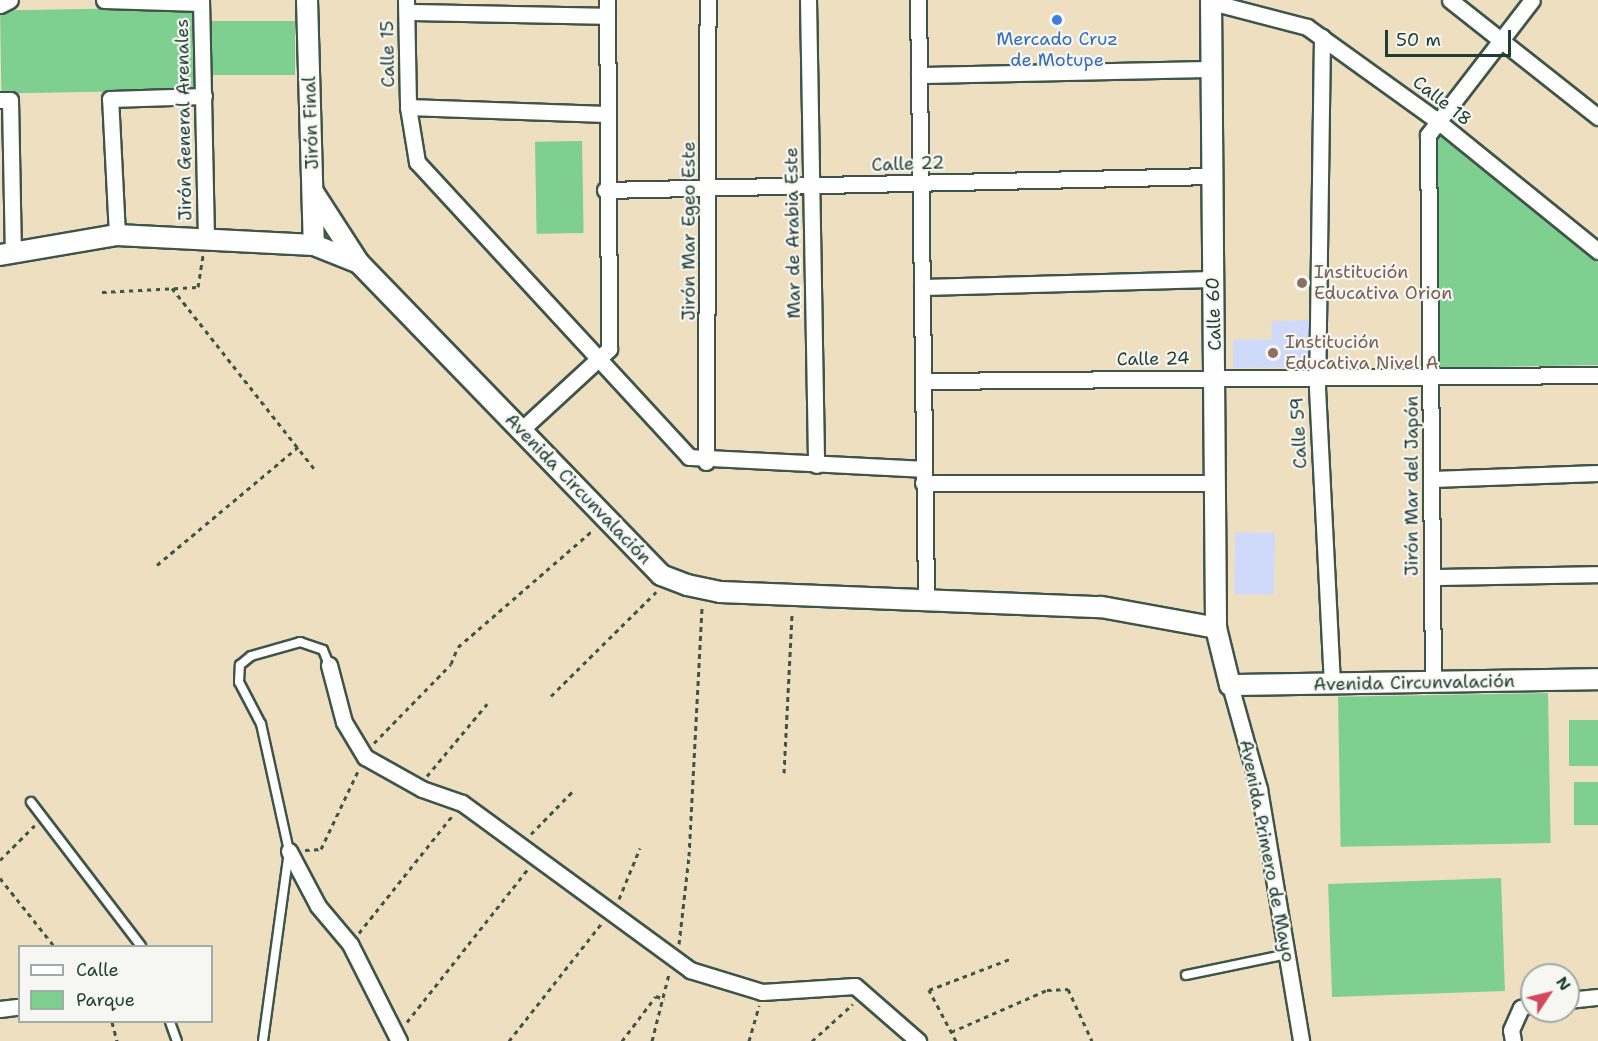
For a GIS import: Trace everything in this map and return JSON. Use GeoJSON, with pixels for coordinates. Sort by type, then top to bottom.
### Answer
{"type":"FeatureCollection","features":[{"type":"Feature","properties":{"kind":"street","name":"Jirón Final"},"geometry":{"type":"LineString","coordinates":[[307,0],[314,246]]}},
{"type":"Feature","properties":{"kind":"street","name":"Jirón Mar Egeo Este"},"geometry":{"type":"LineString","coordinates":[[706,462],[709,191],[708,0]]}},
{"type":"Feature","properties":{"kind":"street","name":"Mar de Arabia Este"},"geometry":{"type":"LineString","coordinates":[[808,0],[816,465]]}},
{"type":"Feature","properties":{"kind":"street"},"geometry":{"type":"LineString","coordinates":[[918,0],[926,597]]}},
{"type":"Feature","properties":{"kind":"street"},"geometry":{"type":"LineString","coordinates":[[1450,0],[1598,117]]}},
{"type":"Feature","properties":{"kind":"street","name":"Jirón Mar del Japón"},"geometry":{"type":"LineString","coordinates":[[1433,683],[1428,135],[1435,119],[1532,0]]}},
{"type":"Feature","properties":{"kind":"street"},"geometry":{"type":"LineString","coordinates":[[104,1],[201,1]]}},
{"type":"Feature","properties":{"kind":"street","name":"Jirón General Arenales"},"geometry":{"type":"LineString","coordinates":[[201,1],[206,239]]}},
{"type":"Feature","properties":{"kind":"street","name":"Calle 18"},"geometry":{"type":"LineString","coordinates":[[1211,1],[1272,15],[1322,37],[1435,119],[1598,251]]}},
{"type":"Feature","properties":{"kind":"street","name":"Calle 60"},"geometry":{"type":"LineString","coordinates":[[1211,1],[1216,378],[1216,628]]}},
{"type":"Feature","properties":{"kind":"street"},"geometry":{"type":"LineString","coordinates":[[406,6],[607,8],[605,190],[609,349],[600,362],[521,430]]}},
{"type":"Feature","properties":{"kind":"street","name":"Calle 15"},"geometry":{"type":"LineString","coordinates":[[406,6],[408,107],[417,162],[689,458],[706,462]]}},
{"type":"Feature","properties":{"kind":"street","name":"Calle 59"},"geometry":{"type":"LineString","coordinates":[[1322,37],[1319,375],[1332,684]]}},
{"type":"Feature","properties":{"kind":"street"},"geometry":{"type":"LineString","coordinates":[[919,75],[1212,69]]}},
{"type":"Feature","properties":{"kind":"street"},"geometry":{"type":"LineString","coordinates":[[117,235],[110,99],[204,96]]}},
{"type":"Feature","properties":{"kind":"street"},"geometry":{"type":"LineString","coordinates":[[5,100],[7,254]]}},
{"type":"Feature","properties":{"kind":"street"},"geometry":{"type":"LineString","coordinates":[[408,107],[606,114]]}},
{"type":"Feature","properties":{"kind":"street","name":"Calle 22"},"geometry":{"type":"LineString","coordinates":[[605,190],[709,191],[1212,176]]}},
{"type":"Feature","properties":{"kind":"street"},"geometry":{"type":"LineString","coordinates":[[313,191],[359,262]]}},
{"type":"Feature","properties":{"kind":"street","name":"Avenida Circunvalación"},"geometry":{"type":"LineString","coordinates":[[7,254],[117,235],[314,246],[359,262],[606,518],[670,578],[703,588],[1101,607],[1216,628]]}},
{"type":"Feature","properties":{"kind":"street"},"geometry":{"type":"LineString","coordinates":[[922,287],[1213,279]]}},
{"type":"Feature","properties":{"kind":"street","name":"Calle 24"},"geometry":{"type":"LineString","coordinates":[[924,381],[1319,375],[1430,380],[1598,375]]}},
{"type":"Feature","properties":{"kind":"street"},"geometry":{"type":"LineString","coordinates":[[706,462],[816,465],[923,476],[1216,483]]}},
{"type":"Feature","properties":{"kind":"street"},"geometry":{"type":"LineString","coordinates":[[1432,479],[1598,473]]}},
{"type":"Feature","properties":{"kind":"street"},"geometry":{"type":"LineString","coordinates":[[1432,577],[1598,574]]}},
{"type":"Feature","properties":{"kind":"street","name":"Avenida Primero de Mayo"},"geometry":{"type":"LineString","coordinates":[[1216,628],[1259,789],[1289,954],[1301,1041]]}},
{"type":"Feature","properties":{"kind":"street"},"geometry":{"type":"LineString","coordinates":[[329,664],[344,722],[365,757],[422,789],[462,803],[609,914],[675,959],[762,992],[826,984],[868,991],[918,1041]]}},
{"type":"Feature","properties":{"kind":"street","name":"Avenida Circunvalación"},"geometry":{"type":"LineString","coordinates":[[1230,685],[1598,679]]}},
{"type":"Feature","properties":{"kind":"street"},"geometry":{"type":"LineString","coordinates":[[289,851],[318,906],[350,944],[398,1038]]}},
{"type":"Feature","properties":{"kind":"street"},"geometry":{"type":"LineString","coordinates":[[1580,999],[1598,997]]}},
{"type":"Feature","properties":{"kind":"street"},"geometry":{"type":"LineString","coordinates":[[0,1009],[17,1007]]}},
{"type":"Feature","properties":{"kind":"street"},"geometry":{"type":"LineString","coordinates":[[1513,1041],[1511,1030],[1520,1010]]}},
{"type":"Feature","properties":{"kind":"lane"},"geometry":{"type":"LineString","coordinates":[[263,1041],[289,851],[261,724],[239,682],[240,665],[252,656],[300,642],[323,650],[329,664]]}},
{"type":"Feature","properties":{"kind":"lane"},"geometry":{"type":"LineString","coordinates":[[31,802],[140,945]]}},
{"type":"Feature","properties":{"kind":"lane"},"geometry":{"type":"LineString","coordinates":[[1186,975],[1289,954]]}},
{"type":"Feature","properties":{"kind":"lane"},"geometry":{"type":"LineString","coordinates":[[170,1023],[177,1041]]}},
{"type":"Feature","properties":{"kind":"path"},"geometry":{"type":"LineString","coordinates":[[102,292],[198,286],[206,239]]}},
{"type":"Feature","properties":{"kind":"path"},"geometry":{"type":"LineString","coordinates":[[172,288],[316,471]]}},
{"type":"Feature","properties":{"kind":"path"},"geometry":{"type":"LineString","coordinates":[[158,565],[298,447]]}},
{"type":"Feature","properties":{"kind":"path"},"geometry":{"type":"LineString","coordinates":[[289,851],[321,849],[365,757],[451,664],[458,647],[606,518]]}},
{"type":"Feature","properties":{"kind":"path"},"geometry":{"type":"LineString","coordinates":[[551,696],[670,578]]}},
{"type":"Feature","properties":{"kind":"path"},"geometry":{"type":"LineString","coordinates":[[652,1041],[675,959],[689,856],[703,588]]}},
{"type":"Feature","properties":{"kind":"path"},"geometry":{"type":"LineString","coordinates":[[784,773],[793,593]]}},
{"type":"Feature","properties":{"kind":"path"},"geometry":{"type":"LineString","coordinates":[[422,789],[430,768],[487,704]]}},
{"type":"Feature","properties":{"kind":"path"},"geometry":{"type":"LineString","coordinates":[[520,846],[574,790]]}},
{"type":"Feature","properties":{"kind":"path"},"geometry":{"type":"LineString","coordinates":[[350,944],[462,803]]}},
{"type":"Feature","properties":{"kind":"path"},"geometry":{"type":"LineString","coordinates":[[0,860],[42,817]]}},
{"type":"Feature","properties":{"kind":"path"},"geometry":{"type":"LineString","coordinates":[[509,1041],[609,914],[640,848]]}},
{"type":"Feature","properties":{"kind":"path"},"geometry":{"type":"LineString","coordinates":[[398,1038],[536,859]]}},
{"type":"Feature","properties":{"kind":"path"},"geometry":{"type":"LineString","coordinates":[[0,878],[53,945]]}},
{"type":"Feature","properties":{"kind":"path"},"geometry":{"type":"LineString","coordinates":[[956,1041],[929,990],[1010,959]]}},
{"type":"Feature","properties":{"kind":"path"},"geometry":{"type":"LineString","coordinates":[[951,1032],[1047,990],[1068,989],[1092,1041]]}},
{"type":"Feature","properties":{"kind":"path"},"geometry":{"type":"LineString","coordinates":[[812,1041],[868,991]]}},
{"type":"Feature","properties":{"kind":"path"},"geometry":{"type":"LineString","coordinates":[[748,1041],[762,992]]}},
{"type":"Feature","properties":{"kind":"path"},"geometry":{"type":"LineString","coordinates":[[622,1041],[656,996],[664,999]]}},
{"type":"Feature","properties":{"kind":"path"},"geometry":{"type":"LineString","coordinates":[[112,1023],[117,1041]]}},
{"type":"Feature","properties":{"kind":"shaded area","name":"Institución Educativa Nivel A"},"geometry":{"type":"Polygon","coordinates":[[[1312,320],[1313,367],[1233,368],[1233,340],[1272,339],[1271,321],[1312,320]]]}},
{"type":"Feature","properties":{"kind":"shaded area"},"geometry":{"type":"Polygon","coordinates":[[[1235,532],[1275,533],[1274,595],[1234,594],[1235,532]]]}},
{"type":"Feature","properties":{"kind":"green space"},"geometry":{"type":"Polygon","coordinates":[[[195,7],[196,90],[1,93],[0,10],[195,7]]]}},
{"type":"Feature","properties":{"kind":"green space"},"geometry":{"type":"Polygon","coordinates":[[[208,21],[295,21],[295,75],[208,75],[208,21]]]}},
{"type":"Feature","properties":{"kind":"green space"},"geometry":{"type":"Polygon","coordinates":[[[1437,132],[1598,263],[1598,365],[1434,368],[1437,132]]]}},
{"type":"Feature","properties":{"kind":"green space"},"geometry":{"type":"Polygon","coordinates":[[[582,141],[584,233],[537,234],[535,142],[582,141]]]}},
{"type":"Feature","properties":{"kind":"green space"},"geometry":{"type":"Polygon","coordinates":[[[1548,693],[1551,843],[1341,847],[1338,697],[1548,693]]]}},
{"type":"Feature","properties":{"kind":"green space"},"geometry":{"type":"Polygon","coordinates":[[[1569,720],[1598,720],[1598,766],[1569,766],[1569,720]]]}},
{"type":"Feature","properties":{"kind":"green space"},"geometry":{"type":"Polygon","coordinates":[[[1574,782],[1598,782],[1598,825],[1574,825],[1574,782]]]}},
{"type":"Feature","properties":{"kind":"green space"},"geometry":{"type":"Polygon","coordinates":[[[1501,878],[1505,991],[1332,997],[1328,884],[1501,878]]]}},
{"type":"Feature","properties":{"kind":"place","name":"Mercado Cruz de Motupe"},"geometry":{"type":"Point","coordinates":[1057,20]}},
{"type":"Feature","properties":{"kind":"place","name":"Institución Educativa Orion"},"geometry":{"type":"Point","coordinates":[1302,283]}},
{"type":"Feature","properties":{"kind":"place","name":"Institución Educativa Nivel A"},"geometry":{"type":"Point","coordinates":[1273,353]}}]}
